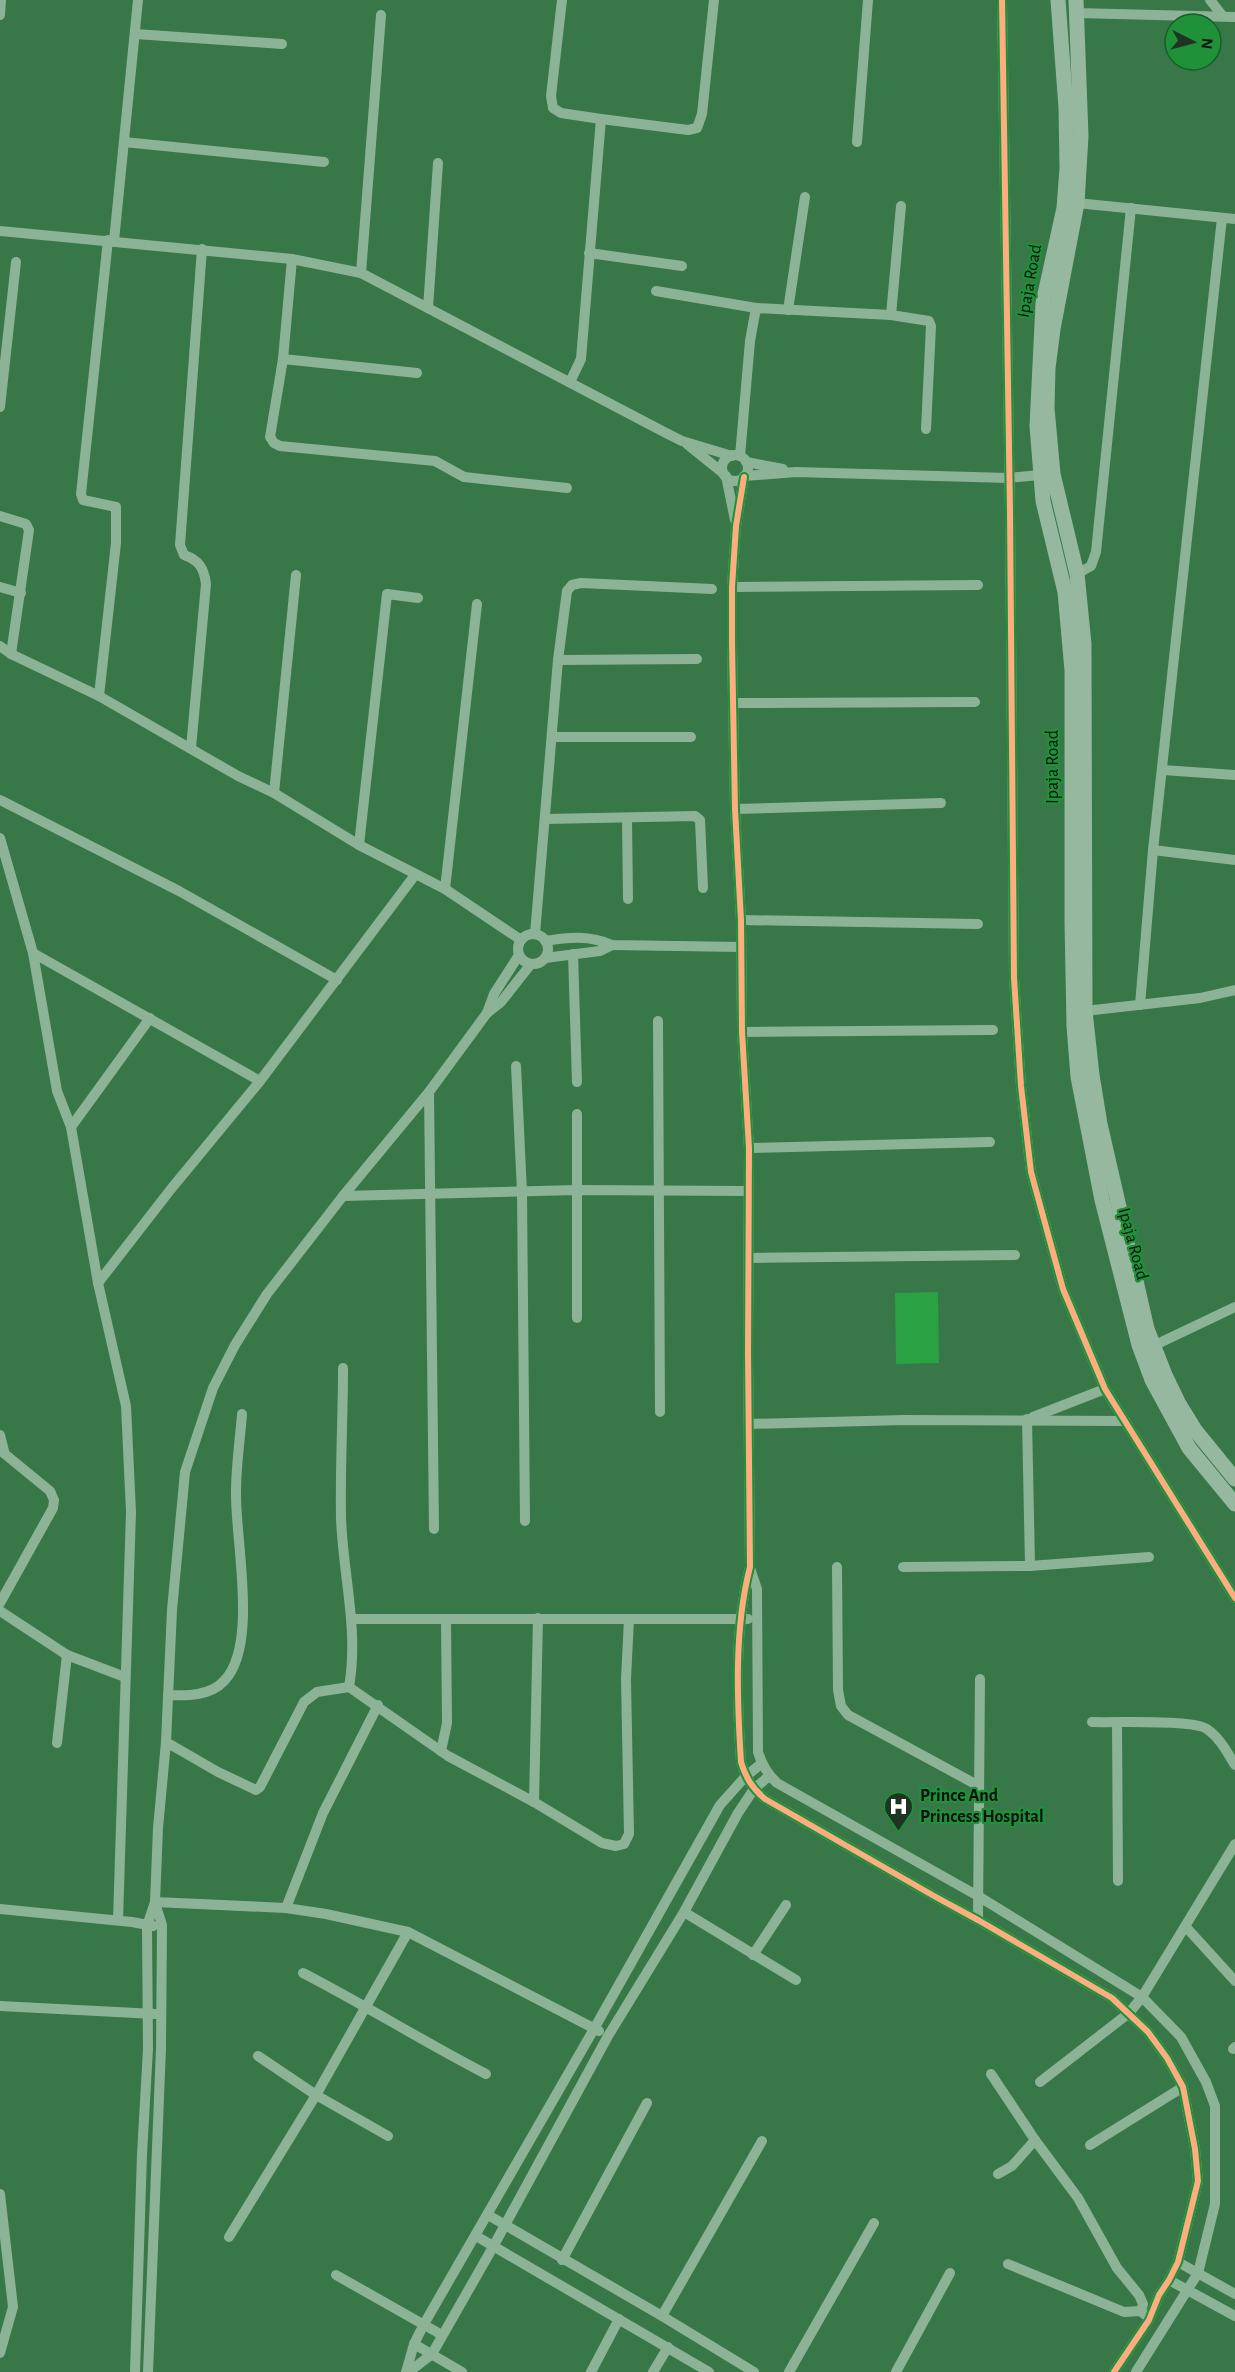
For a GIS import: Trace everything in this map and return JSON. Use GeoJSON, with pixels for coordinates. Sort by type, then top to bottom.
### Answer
{"type":"FeatureCollection","features":[{"type":"Feature","properties":{"kind":"main road","name":"Ipaja Road"},"geometry":{"type":"LineString","coordinates":[[1058,0],[1066,108],[1067,168],[1064,208],[1043,303],[1037,426],[1043,501],[1065,592],[1072,670],[1074,1026],[1078,1077],[1153,1346],[1169,1384],[1195,1430],[1235,1479]]}},
{"type":"Feature","properties":{"kind":"main road","name":"Ipaja Road"},"geometry":{"type":"LineString","coordinates":[[1076,7],[1081,124],[1077,203],[1053,329],[1048,368],[1047,408],[1053,474],[1077,574],[1083,644],[1085,1011],[1092,1075],[1093,1125],[1102,1200],[1139,1345],[1152,1380],[1189,1448],[1235,1504]]}},
{"type":"Feature","properties":{"kind":"street"},"geometry":{"type":"LineString","coordinates":[[0,15],[1,0]]}},
{"type":"Feature","properties":{"kind":"street"},"geometry":{"type":"LineString","coordinates":[[99,696],[116,543],[116,507],[90,503],[83,500],[81,494],[124,142],[138,0]]}},
{"type":"Feature","properties":{"kind":"street"},"geometry":{"type":"LineString","coordinates":[[562,0],[551,96],[553,108],[561,113],[688,130],[697,128],[702,114],[714,0]]}},
{"type":"Feature","properties":{"kind":"street"},"geometry":{"type":"LineString","coordinates":[[857,142],[868,0]]}},
{"type":"Feature","properties":{"kind":"street"},"geometry":{"type":"LineString","coordinates":[[1002,0],[1014,978],[1021,1086],[1031,1172],[1060,1278],[1105,1389],[1235,1598]]}},
{"type":"Feature","properties":{"kind":"street"},"geometry":{"type":"LineString","coordinates":[[1210,0],[1220,12]]}},
{"type":"Feature","properties":{"kind":"street"},"geometry":{"type":"LineString","coordinates":[[1076,7],[1167,12]]}},
{"type":"Feature","properties":{"kind":"street"},"geometry":{"type":"LineString","coordinates":[[362,273],[381,15]]}},
{"type":"Feature","properties":{"kind":"street"},"geometry":{"type":"LineString","coordinates":[[135,34],[282,44]]}},
{"type":"Feature","properties":{"kind":"street"},"geometry":{"type":"LineString","coordinates":[[570,382],[581,359],[601,118]]}},
{"type":"Feature","properties":{"kind":"street"},"geometry":{"type":"LineString","coordinates":[[124,142],[324,162]]}},
{"type":"Feature","properties":{"kind":"street"},"geometry":{"type":"LineString","coordinates":[[428,308],[438,163]]}},
{"type":"Feature","properties":{"kind":"street"},"geometry":{"type":"LineString","coordinates":[[789,310],[805,197]]}},
{"type":"Feature","properties":{"kind":"street"},"geometry":{"type":"LineString","coordinates":[[1077,203],[1235,219]]}},
{"type":"Feature","properties":{"kind":"street"},"geometry":{"type":"LineString","coordinates":[[891,315],[901,206]]}},
{"type":"Feature","properties":{"kind":"street"},"geometry":{"type":"LineString","coordinates":[[1077,574],[1091,566],[1096,552],[1131,208]]}},
{"type":"Feature","properties":{"kind":"street"},"geometry":{"type":"LineString","coordinates":[[1140,1005],[1153,850],[1222,218]]}},
{"type":"Feature","properties":{"kind":"street"},"geometry":{"type":"LineString","coordinates":[[0,231],[292,259],[362,273],[682,441],[734,481],[744,477],[795,472],[1008,478],[1040,476]]}},
{"type":"Feature","properties":{"kind":"street"},"geometry":{"type":"LineString","coordinates":[[191,748],[206,585],[205,573],[200,563],[184,555],[180,545],[202,249]]}},
{"type":"Feature","properties":{"kind":"street"},"geometry":{"type":"LineString","coordinates":[[590,253],[682,266]]}},
{"type":"Feature","properties":{"kind":"street"},"geometry":{"type":"LineString","coordinates":[[292,259],[283,359],[270,437],[274,443],[280,446],[435,461],[464,477],[567,489]]}},
{"type":"Feature","properties":{"kind":"street"},"geometry":{"type":"LineString","coordinates":[[0,407],[16,261]]}},
{"type":"Feature","properties":{"kind":"street"},"geometry":{"type":"LineString","coordinates":[[656,291],[756,308],[891,315],[922,318],[929,321],[931,326],[926,429]]}},
{"type":"Feature","properties":{"kind":"street"},"geometry":{"type":"LineString","coordinates":[[756,308],[750,340],[739,458],[748,470],[744,477],[736,526],[732,587],[735,808],[741,920],[741,1032],[749,1148],[750,1568],[744,1589],[739,1661],[741,1762],[754,1789],[765,1799],[1112,1998],[1129,2013],[1160,2049],[1182,2087],[1195,2149],[1198,2181],[1178,2262],[1169,2280],[1145,2315],[1114,2372]]}},
{"type":"Feature","properties":{"kind":"street"},"geometry":{"type":"LineString","coordinates":[[283,359],[417,373]]}},
{"type":"Feature","properties":{"kind":"street"},"geometry":{"type":"LineString","coordinates":[[682,441],[795,472]]}},
{"type":"Feature","properties":{"kind":"street"},"geometry":{"type":"LineString","coordinates":[[736,526],[724,474],[725,460],[739,458]]}},
{"type":"Feature","properties":{"kind":"street"},"geometry":{"type":"LineString","coordinates":[[0,516],[26,524],[29,530],[11,654]]}},
{"type":"Feature","properties":{"kind":"street"},"geometry":{"type":"LineString","coordinates":[[274,793],[296,575]]}},
{"type":"Feature","properties":{"kind":"street"},"geometry":{"type":"LineString","coordinates":[[535,934],[558,660],[567,591],[572,585],[581,583],[712,589]]}},
{"type":"Feature","properties":{"kind":"street"},"geometry":{"type":"LineString","coordinates":[[732,587],[978,585]]}},
{"type":"Feature","properties":{"kind":"street"},"geometry":{"type":"LineString","coordinates":[[0,587],[21,593]]}},
{"type":"Feature","properties":{"kind":"street"},"geometry":{"type":"LineString","coordinates":[[359,845],[387,594],[418,598]]}},
{"type":"Feature","properties":{"kind":"street"},"geometry":{"type":"LineString","coordinates":[[445,889],[477,604]]}},
{"type":"Feature","properties":{"kind":"street"},"geometry":{"type":"LineString","coordinates":[[0,646],[11,654],[99,696],[142,723],[238,776],[274,793],[359,845],[445,889],[521,940]]}},
{"type":"Feature","properties":{"kind":"street"},"geometry":{"type":"LineString","coordinates":[[558,660],[697,659]]}},
{"type":"Feature","properties":{"kind":"street"},"geometry":{"type":"LineString","coordinates":[[735,703],[975,702]]}},
{"type":"Feature","properties":{"kind":"street"},"geometry":{"type":"LineString","coordinates":[[552,737],[691,737]]}},
{"type":"Feature","properties":{"kind":"street"},"geometry":{"type":"LineString","coordinates":[[1163,770],[1235,775]]}},
{"type":"Feature","properties":{"kind":"street"},"geometry":{"type":"LineString","coordinates":[[0,800],[179,891],[337,980]]}},
{"type":"Feature","properties":{"kind":"street"},"geometry":{"type":"LineString","coordinates":[[735,808],[941,803]]}},
{"type":"Feature","properties":{"kind":"street"},"geometry":{"type":"LineString","coordinates":[[546,819],[690,816],[700,820],[704,888]]}},
{"type":"Feature","properties":{"kind":"street"},"geometry":{"type":"LineString","coordinates":[[627,818],[628,899]]}},
{"type":"Feature","properties":{"kind":"street"},"geometry":{"type":"LineString","coordinates":[[0,838],[33,953],[57,1091],[71,1127],[98,1283],[126,1406],[130,1512],[118,1920]]}},
{"type":"Feature","properties":{"kind":"street"},"geometry":{"type":"LineString","coordinates":[[1153,850],[1235,860]]}},
{"type":"Feature","properties":{"kind":"street"},"geometry":{"type":"LineString","coordinates":[[98,1283],[171,1189],[260,1081],[416,875]]}},
{"type":"Feature","properties":{"kind":"street"},"geometry":{"type":"LineString","coordinates":[[741,920],[978,924]]}},
{"type":"Feature","properties":{"kind":"street"},"geometry":{"type":"LineString","coordinates":[[612,945],[600,951],[545,958],[538,963],[531,964],[519,955],[518,947],[527,935],[535,934],[546,941],[582,937],[612,945],[740,947]]}},
{"type":"Feature","properties":{"kind":"street"},"geometry":{"type":"LineString","coordinates":[[545,958],[548,950],[546,941]]}},
{"type":"Feature","properties":{"kind":"street"},"geometry":{"type":"LineString","coordinates":[[33,953],[260,1081]]}},
{"type":"Feature","properties":{"kind":"street"},"geometry":{"type":"LineString","coordinates":[[573,954],[577,1082]]}},
{"type":"Feature","properties":{"kind":"street"},"geometry":{"type":"LineString","coordinates":[[487,1013],[494,994],[519,955]]}},
{"type":"Feature","properties":{"kind":"street"},"geometry":{"type":"LineString","coordinates":[[135,2372],[148,2014],[147,1926],[155,1902],[172,1610],[184,1472],[213,1388],[235,1345],[267,1294],[343,1196],[429,1092],[487,1013],[501,1002],[531,964]]}},
{"type":"Feature","properties":{"kind":"street"},"geometry":{"type":"LineString","coordinates":[[1085,1011],[1200,998],[1235,990]]}},
{"type":"Feature","properties":{"kind":"street"},"geometry":{"type":"LineString","coordinates":[[71,1127],[150,1018]]}},
{"type":"Feature","properties":{"kind":"street"},"geometry":{"type":"LineString","coordinates":[[658,1021],[660,1412]]}},
{"type":"Feature","properties":{"kind":"street"},"geometry":{"type":"LineString","coordinates":[[741,1032],[993,1030]]}},
{"type":"Feature","properties":{"kind":"street"},"geometry":{"type":"LineString","coordinates":[[516,1066],[522,1192],[525,1521]]}},
{"type":"Feature","properties":{"kind":"street"},"geometry":{"type":"LineString","coordinates":[[429,1092],[434,1529]]}},
{"type":"Feature","properties":{"kind":"street"},"geometry":{"type":"LineString","coordinates":[[577,1114],[577,1318]]}},
{"type":"Feature","properties":{"kind":"street"},"geometry":{"type":"LineString","coordinates":[[749,1148],[990,1142]]}},
{"type":"Feature","properties":{"kind":"street"},"geometry":{"type":"LineString","coordinates":[[343,1196],[576,1190],[749,1191]]}},
{"type":"Feature","properties":{"kind":"street"},"geometry":{"type":"LineString","coordinates":[[749,1258],[1015,1255]]}},
{"type":"Feature","properties":{"kind":"street"},"geometry":{"type":"LineString","coordinates":[[1153,1346],[1235,1308]]}},
{"type":"Feature","properties":{"kind":"street"},"geometry":{"type":"LineString","coordinates":[[344,1368],[341,1520],[352,1619],[353,1666],[349,1687]]}},
{"type":"Feature","properties":{"kind":"street"},"geometry":{"type":"LineString","coordinates":[[1027,1419],[1105,1389]]}},
{"type":"Feature","properties":{"kind":"street"},"geometry":{"type":"LineString","coordinates":[[168,1695],[186,1696],[211,1691],[224,1681],[235,1664],[244,1612],[236,1492],[242,1414]]}},
{"type":"Feature","properties":{"kind":"street"},"geometry":{"type":"LineString","coordinates":[[1027,1419],[1030,1566]]}},
{"type":"Feature","properties":{"kind":"street"},"geometry":{"type":"LineString","coordinates":[[749,1424],[1027,1419],[1125,1421]]}},
{"type":"Feature","properties":{"kind":"street"},"geometry":{"type":"LineString","coordinates":[[0,1435],[2,1451],[50,1491],[54,1500],[53,1508],[0,1603]]}},
{"type":"Feature","properties":{"kind":"street"},"geometry":{"type":"LineString","coordinates":[[903,1567],[1030,1566],[1149,1557]]}},
{"type":"Feature","properties":{"kind":"street"},"geometry":{"type":"LineString","coordinates":[[837,1567],[838,1690],[841,1706],[848,1715],[979,1786]]}},
{"type":"Feature","properties":{"kind":"street"},"geometry":{"type":"LineString","coordinates":[[750,1568],[757,1589],[758,1752],[761,1764],[769,1776],[777,1783],[978,1896],[1142,1997],[1181,2037],[1206,2082],[1215,2106],[1215,2204],[1198,2273],[1136,2372]]}},
{"type":"Feature","properties":{"kind":"street"},"geometry":{"type":"LineString","coordinates":[[0,1611],[67,1655],[125,1677]]}},
{"type":"Feature","properties":{"kind":"street"},"geometry":{"type":"LineString","coordinates":[[534,1802],[538,1618]]}},
{"type":"Feature","properties":{"kind":"street"},"geometry":{"type":"LineString","coordinates":[[352,1619],[757,1620]]}},
{"type":"Feature","properties":{"kind":"street"},"geometry":{"type":"LineString","coordinates":[[166,1742],[218,1772],[256,1790],[260,1787],[304,1702],[317,1692],[349,1687],[441,1751],[534,1802],[602,1843],[616,1846],[624,1844],[629,1834],[627,1678],[629,1619]]}},
{"type":"Feature","properties":{"kind":"street"},"geometry":{"type":"LineString","coordinates":[[441,1751],[447,1723],[446,1620]]}},
{"type":"Feature","properties":{"kind":"street"},"geometry":{"type":"LineString","coordinates":[[57,1743],[67,1655]]}},
{"type":"Feature","properties":{"kind":"street"},"geometry":{"type":"LineString","coordinates":[[978,1920],[980,1679]]}},
{"type":"Feature","properties":{"kind":"street"},"geometry":{"type":"LineString","coordinates":[[286,1908],[322,1813],[378,1705]]}},
{"type":"Feature","properties":{"kind":"street"},"geometry":{"type":"LineString","coordinates":[[1092,1722],[1185,1724],[1205,1727],[1219,1740],[1235,1765]]}},
{"type":"Feature","properties":{"kind":"street"},"geometry":{"type":"LineString","coordinates":[[1117,1723],[1118,1881]]}},
{"type":"Feature","properties":{"kind":"street"},"geometry":{"type":"LineString","coordinates":[[408,2372],[414,2344],[424,2324],[594,2029],[720,1804],[746,1776],[761,1764]]}},
{"type":"Feature","properties":{"kind":"street"},"geometry":{"type":"LineString","coordinates":[[408,2372],[432,2354],[494,2247],[608,2036],[684,1911],[738,1813],[754,1789],[769,1776]]}},
{"type":"Feature","properties":{"kind":"street"},"geometry":{"type":"LineString","coordinates":[[1040,2082],[1129,2013],[1142,1997],[1186,1927],[1235,1844]]}},
{"type":"Feature","properties":{"kind":"street"},"geometry":{"type":"LineString","coordinates":[[155,1902],[286,1908],[326,1914],[408,1932],[608,2036]]}},
{"type":"Feature","properties":{"kind":"street"},"geometry":{"type":"LineString","coordinates":[[148,2372],[161,2014],[162,1925],[155,1902]]}},
{"type":"Feature","properties":{"kind":"street"},"geometry":{"type":"LineString","coordinates":[[753,1955],[786,1905]]}},
{"type":"Feature","properties":{"kind":"street"},"geometry":{"type":"LineString","coordinates":[[0,1909],[118,1920],[147,1926],[162,1925]]}},
{"type":"Feature","properties":{"kind":"street"},"geometry":{"type":"LineString","coordinates":[[684,1911],[796,1980]]}},
{"type":"Feature","properties":{"kind":"street"},"geometry":{"type":"LineString","coordinates":[[1186,1927],[1235,1981]]}},
{"type":"Feature","properties":{"kind":"street"},"geometry":{"type":"LineString","coordinates":[[229,2237],[316,2095],[408,1932]]}},
{"type":"Feature","properties":{"kind":"street"},"geometry":{"type":"LineString","coordinates":[[303,1973],[368,2006],[409,2034],[486,2074]]}},
{"type":"Feature","properties":{"kind":"street"},"geometry":{"type":"LineString","coordinates":[[0,2006],[161,2014]]}},
{"type":"Feature","properties":{"kind":"street"},"geometry":{"type":"LineString","coordinates":[[258,2056],[316,2095],[354,2114],[388,2136]]}},
{"type":"Feature","properties":{"kind":"street"},"geometry":{"type":"LineString","coordinates":[[991,2074],[1035,2140],[1078,2198],[1118,2268],[1139,2295],[1145,2315]]}},
{"type":"Feature","properties":{"kind":"street"},"geometry":{"type":"LineString","coordinates":[[1090,2145],[1182,2087]]}},
{"type":"Feature","properties":{"kind":"street"},"geometry":{"type":"LineString","coordinates":[[562,2260],[647,2103]]}},
{"type":"Feature","properties":{"kind":"street"},"geometry":{"type":"LineString","coordinates":[[999,2174],[1012,2166],[1035,2140]]}},
{"type":"Feature","properties":{"kind":"street"},"geometry":{"type":"LineString","coordinates":[[662,2316],[762,2141]]}},
{"type":"Feature","properties":{"kind":"street"},"geometry":{"type":"LineString","coordinates":[[0,2194],[13,2307],[0,2353]]}},
{"type":"Feature","properties":{"kind":"street"},"geometry":{"type":"LineString","coordinates":[[488,2215],[754,2372]]}},
{"type":"Feature","properties":{"kind":"street"},"geometry":{"type":"LineString","coordinates":[[789,2372],[874,2223]]}},
{"type":"Feature","properties":{"kind":"street"},"geometry":{"type":"LineString","coordinates":[[476,2236],[710,2372]]}},
{"type":"Feature","properties":{"kind":"street"},"geometry":{"type":"LineString","coordinates":[[1178,2262],[1235,2294]]}},
{"type":"Feature","properties":{"kind":"street"},"geometry":{"type":"LineString","coordinates":[[1008,2264],[1124,2312],[1145,2315]]}},
{"type":"Feature","properties":{"kind":"street"},"geometry":{"type":"LineString","coordinates":[[138,2270],[152,2270]]}},
{"type":"Feature","properties":{"kind":"street"},"geometry":{"type":"LineString","coordinates":[[896,2372],[950,2273]]}},
{"type":"Feature","properties":{"kind":"street"},"geometry":{"type":"LineString","coordinates":[[336,2275],[442,2335]]}},
{"type":"Feature","properties":{"kind":"street"},"geometry":{"type":"LineString","coordinates":[[1169,2280],[1235,2316]]}},
{"type":"Feature","properties":{"kind":"street"},"geometry":{"type":"LineString","coordinates":[[591,2372],[619,2319]]}},
{"type":"Feature","properties":{"kind":"street"},"geometry":{"type":"LineString","coordinates":[[414,2344],[462,2372]]}},
{"type":"Feature","properties":{"kind":"street"},"geometry":{"type":"LineString","coordinates":[[653,2372],[668,2347]]}},
{"type":"Feature","properties":{"kind":"green space"},"geometry":{"type":"Polygon","coordinates":[[[938,1292],[939,1363],[896,1364],[895,1293],[938,1292]]]}},
{"type":"Feature","properties":{"kind":"cycle path"},"geometry":{"type":"LineString","coordinates":[[1002,0],[1014,978],[1021,1086],[1031,1172],[1063,1289],[1105,1389],[1235,1598]]}},
{"type":"Feature","properties":{"kind":"cycle path"},"geometry":{"type":"LineString","coordinates":[[744,477],[736,526],[732,587],[735,809],[741,920],[742,1032],[749,1148],[750,1567],[739,1639],[738,1714],[741,1762],[750,1782],[765,1799],[1112,1998],[1148,2032],[1167,2058],[1183,2087],[1195,2149],[1198,2181],[1178,2262],[1159,2295],[1149,2320],[1114,2372]]}},
{"type":"Feature","properties":{"kind":"place","name":"Prince And Princess Hospital"},"geometry":{"type":"Point","coordinates":[899,1832]}}]}
